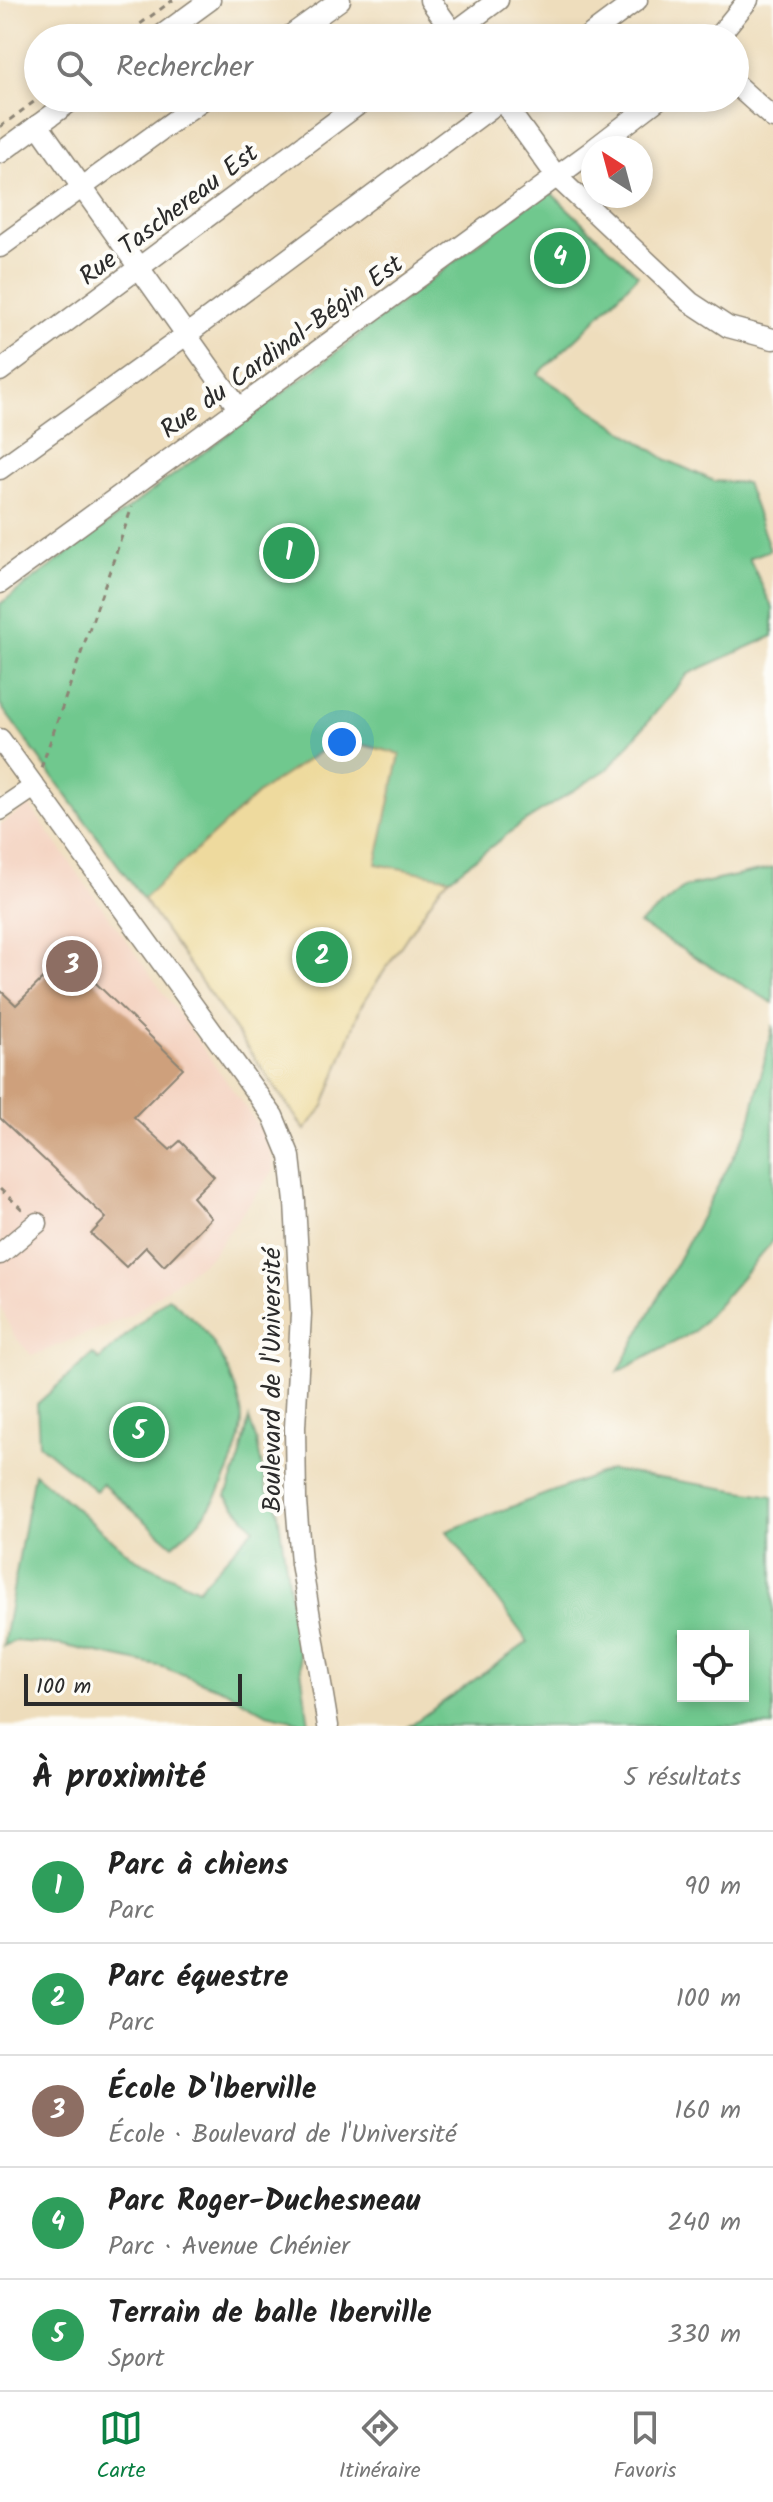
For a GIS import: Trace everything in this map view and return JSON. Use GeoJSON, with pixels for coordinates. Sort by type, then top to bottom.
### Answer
{"type":"FeatureCollection","features":[{"type":"Feature","properties":{"kind":"street"},"geometry":{"type":"LineString","coordinates":[[177,24],[210,0]]}},
{"type":"Feature","properties":{"kind":"street"},"geometry":{"type":"LineString","coordinates":[[307,24],[340,0]]}},
{"type":"Feature","properties":{"kind":"street"},"geometry":{"type":"LineString","coordinates":[[430,0],[445,24]]}},
{"type":"Feature","properties":{"kind":"street"},"geometry":{"type":"LineString","coordinates":[[468,24],[498,0]]}},
{"type":"Feature","properties":{"kind":"street"},"geometry":{"type":"LineString","coordinates":[[605,24],[637,0]]}},
{"type":"Feature","properties":{"kind":"street"},"geometry":{"type":"LineString","coordinates":[[728,24],[748,0]]}},
{"type":"Feature","properties":{"kind":"street"},"geometry":{"type":"LineString","coordinates":[[749,97],[773,118]]}},
{"type":"Feature","properties":{"kind":"street"},"geometry":{"type":"LineString","coordinates":[[0,153],[56,112]]}},
{"type":"Feature","properties":{"kind":"street"},"geometry":{"type":"LineString","coordinates":[[0,247],[186,112]]}},
{"type":"Feature","properties":{"kind":"street","name":"Rue Taschereau Est"},"geometry":{"type":"LineString","coordinates":[[0,371],[348,112]]}},
{"type":"Feature","properties":{"kind":"street"},"geometry":{"type":"LineString","coordinates":[[0,469],[186,335],[485,112]]}},
{"type":"Feature","properties":{"kind":"street"},"geometry":{"type":"LineString","coordinates":[[511,112],[557,177],[702,312],[728,327],[773,339]]}},
{"type":"Feature","properties":{"kind":"street","name":"Rue du Cardinal-Bégin Est"},"geometry":{"type":"LineString","coordinates":[[611,136],[642,112]]}},
{"type":"Feature","properties":{"kind":"street"},"geometry":{"type":"LineString","coordinates":[[38,125],[239,409]]}},
{"type":"Feature","properties":{"kind":"street","name":"Rue du Cardinal-Bégin Est"},"geometry":{"type":"LineString","coordinates":[[0,583],[581,159]]}},
{"type":"Feature","properties":{"kind":"street","name":"Boulevard de l'Université"},"geometry":{"type":"LineString","coordinates":[[0,739],[273,1116],[290,1157],[301,1314],[295,1427],[296,1501],[301,1563],[328,1726]]}},
{"type":"Feature","properties":{"kind":"street"},"geometry":{"type":"LineString","coordinates":[[0,810],[34,787]]}},
{"type":"Feature","properties":{"kind":"street"},"geometry":{"type":"LineString","coordinates":[[0,1254],[37,1223]]}},
{"type":"Feature","properties":{"kind":"path"},"geometry":{"type":"LineString","coordinates":[[140,24],[173,0]]}},
{"type":"Feature","properties":{"kind":"path"},"geometry":{"type":"LineString","coordinates":[[0,127],[24,109]]}},
{"type":"Feature","properties":{"kind":"path"},"geometry":{"type":"LineString","coordinates":[[34,787],[141,480]]}},
{"type":"Feature","properties":{"kind":"path"},"geometry":{"type":"LineString","coordinates":[[0,1189],[37,1223]]}},
{"type":"Feature","properties":{"kind":"shaded area"},"geometry":{"type":"Polygon","coordinates":[[[29,805],[262,1132],[274,1170],[211,1256],[131,1315],[32,1356],[15,1337],[0,1306],[0,825],[29,805]]]}},
{"type":"Feature","properties":{"kind":"green space"},"geometry":{"type":"Polygon","coordinates":[[[548,190],[638,275],[538,374],[667,460],[714,481],[746,483],[770,550],[749,558],[773,609],[773,636],[688,674],[609,768],[521,824],[450,878],[375,864],[400,754],[262,790],[143,899],[0,705],[0,604],[548,190]]]}},
{"type":"Feature","properties":{"kind":"green space"},"geometry":{"type":"Polygon","coordinates":[[[773,868],[773,1003],[639,924],[685,887],[773,868]]]}},
{"type":"Feature","properties":{"kind":"green space"},"geometry":{"type":"Polygon","coordinates":[[[773,1025],[773,1241],[694,1332],[618,1372],[748,1130],[773,1025]]]}},
{"type":"Feature","properties":{"kind":"green space"},"geometry":{"type":"Polygon","coordinates":[[[168,1297],[196,1321],[219,1353],[237,1395],[242,1420],[229,1470],[211,1506],[173,1545],[102,1484],[96,1491],[39,1444],[37,1404],[93,1354],[99,1360],[168,1297]]]}},
{"type":"Feature","properties":{"kind":"green space"},"geometry":{"type":"Polygon","coordinates":[[[249,1419],[267,1492],[276,1499],[309,1724],[267,1714],[224,1690],[163,1667],[61,1645],[15,1641],[3,1646],[34,1473],[135,1559],[198,1589],[254,1528],[226,1496],[240,1459],[249,1419]]]}},
{"type":"Feature","properties":{"kind":"green space"},"geometry":{"type":"Polygon","coordinates":[[[610,1470],[773,1496],[773,1726],[409,1726],[528,1642],[447,1531],[610,1470]]]}},
{"type":"Feature","properties":{"kind":"sand"},"geometry":{"type":"Polygon","coordinates":[[[339,739],[400,754],[376,864],[450,878],[441,886],[361,1006],[324,1106],[305,1130],[143,899],[262,790],[339,739]]]}},
{"type":"Feature","properties":{"kind":"building"},"geometry":{"type":"Polygon","coordinates":[[[67,955],[183,1068],[134,1117],[170,1150],[180,1141],[214,1176],[193,1197],[211,1218],[164,1266],[146,1247],[126,1267],[91,1234],[106,1218],[0,1118],[0,990],[16,1005],[67,955]]]}},
{"type":"Feature","properties":{"kind":"place","name":"Parc Roger-Duchesneau"},"geometry":{"type":"Point","coordinates":[560,258]}},
{"type":"Feature","properties":{"kind":"place","name":"Parc à chiens"},"geometry":{"type":"Point","coordinates":[289,553]}},
{"type":"Feature","properties":{"kind":"place","name":"Parc équestre"},"geometry":{"type":"Point","coordinates":[322,957]}},
{"type":"Feature","properties":{"kind":"place","name":"École D'Iberville"},"geometry":{"type":"Point","coordinates":[72,966]}},
{"type":"Feature","properties":{"kind":"place","name":"Terrain de balle Iberville"},"geometry":{"type":"Point","coordinates":[139,1432]}}]}
